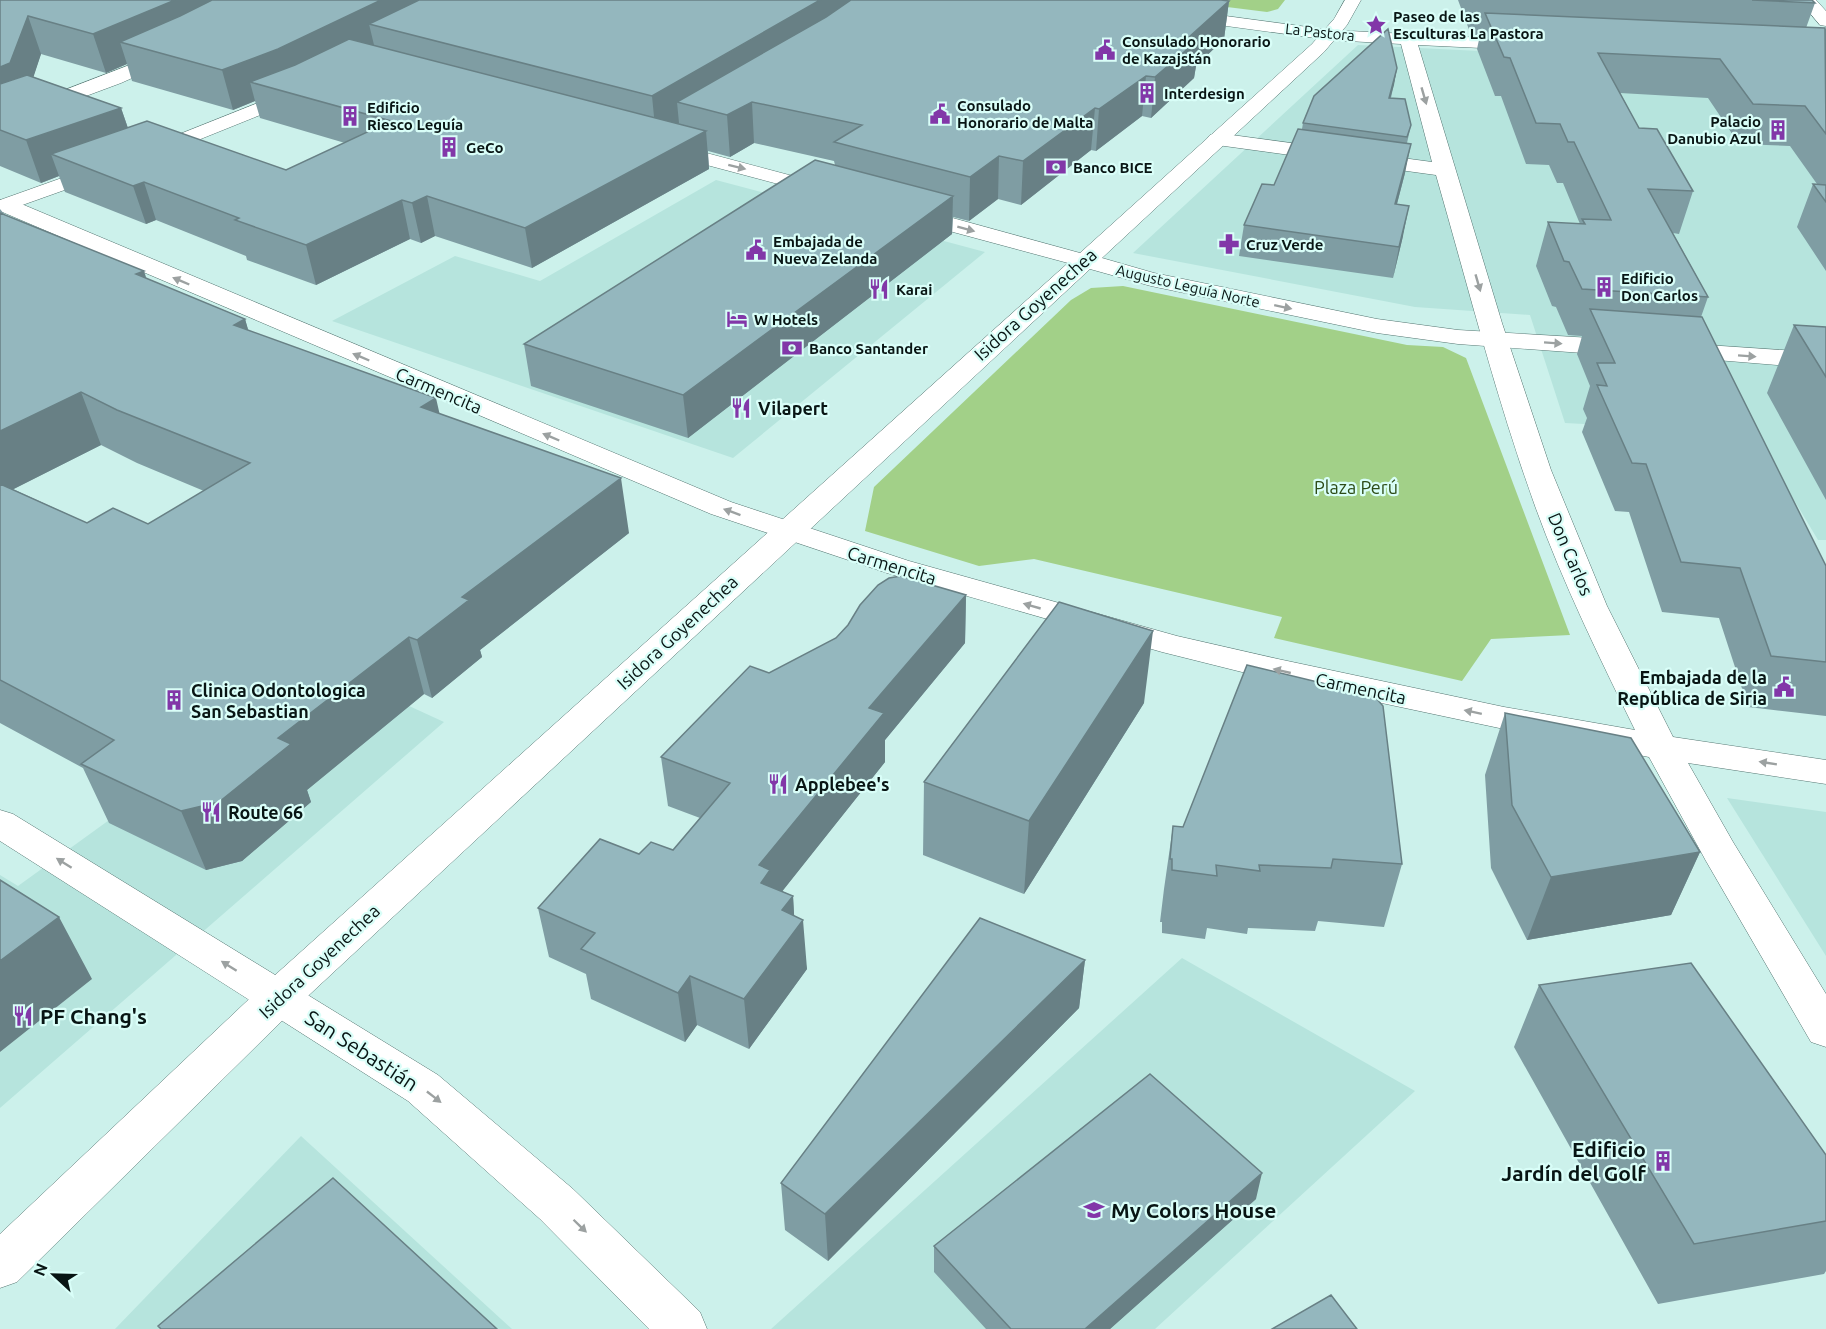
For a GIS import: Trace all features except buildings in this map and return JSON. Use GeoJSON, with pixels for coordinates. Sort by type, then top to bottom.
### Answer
{"type":"FeatureCollection","features":[{"type":"Feature","properties":{"kind":"street","name":"Isidora Goyenechea"},"geometry":{"type":"LineString","coordinates":[[0,1266],[279,997],[1330,35],[1353,0]]}},
{"type":"Feature","properties":{"kind":"street"},"geometry":{"type":"LineString","coordinates":[[1815,5],[1826,21]]}},
{"type":"Feature","properties":{"kind":"street","name":"La Pastora"},"geometry":{"type":"LineString","coordinates":[[1159,12],[1330,35],[1547,46]]}},
{"type":"Feature","properties":{"kind":"street","name":"Don Carlos"},"geometry":{"type":"LineString","coordinates":[[1408,39],[1494,340],[1528,450],[1565,544],[1616,656],[1702,822],[1826,1030]]}},
{"type":"Feature","properties":{"kind":"street"},"geometry":{"type":"LineString","coordinates":[[0,122],[114,79],[184,48]]}},
{"type":"Feature","properties":{"kind":"street"},"geometry":{"type":"LineString","coordinates":[[2,206],[228,122],[310,87]]}},
{"type":"Feature","properties":{"kind":"street"},"geometry":{"type":"LineString","coordinates":[[678,135],[653,145],[844,195]]}},
{"type":"Feature","properties":{"kind":"street"},"geometry":{"type":"LineString","coordinates":[[1217,139],[1445,170]]}},
{"type":"Feature","properties":{"kind":"street","name":"Carmencita"},"geometry":{"type":"LineString","coordinates":[[2,206],[704,501],[787,532],[909,571],[1173,645],[1435,704],[1662,747],[1826,772]]}},
{"type":"Feature","properties":{"kind":"street","name":"Augusto Leguía Norte"},"geometry":{"type":"LineString","coordinates":[[888,208],[1184,286],[1423,334],[1826,361]]}},
{"type":"Feature","properties":{"kind":"street","name":"San Sebastián"},"geometry":{"type":"LineString","coordinates":[[0,823],[423,1088],[475,1130],[540,1188],[638,1282],[682,1329]]}},
{"type":"Feature","properties":{"kind":"shaded area"},"geometry":{"type":"Polygon","coordinates":[[[1358,45],[1826,68],[1826,540],[1818,540],[1754,433],[1565,423],[1530,315],[1415,307],[1133,253],[1358,45]]]}},
{"type":"Feature","properties":{"kind":"shaded area"},"geometry":{"type":"Polygon","coordinates":[[[716,180],[985,252],[733,458],[332,321],[455,256],[540,281],[716,180]]]}},
{"type":"Feature","properties":{"kind":"shaded area"},"geometry":{"type":"Polygon","coordinates":[[[322,666],[444,722],[0,1108],[0,875],[18,886],[322,666]]]}},
{"type":"Feature","properties":{"kind":"shaded area"},"geometry":{"type":"Polygon","coordinates":[[[1727,798],[1826,812],[1826,956],[1727,798]]]}},
{"type":"Feature","properties":{"kind":"shaded area","name":"My Colors House"},"geometry":{"type":"Polygon","coordinates":[[[1182,958],[1415,1091],[1155,1329],[771,1329],[1182,958]]]}},
{"type":"Feature","properties":{"kind":"shaded area"},"geometry":{"type":"Polygon","coordinates":[[[301,1136],[512,1329],[115,1329],[301,1136]]]}},
{"type":"Feature","properties":{"kind":"green space"},"geometry":{"type":"Polygon","coordinates":[[[1171,0],[1285,0],[1278,9],[1267,12],[1171,0]]]}},
{"type":"Feature","properties":{"kind":"green space","name":"Plaza Perú"},"geometry":{"type":"Polygon","coordinates":[[[1123,286],[1407,345],[1443,347],[1466,358],[1570,635],[1491,639],[1462,681],[1274,638],[1282,617],[1034,559],[979,566],[865,531],[874,487],[1071,300],[1091,288],[1123,286]]]}},
{"type":"Feature","properties":{"kind":"place","name":"Paseo de las Esculturas La Pastora"},"geometry":{"type":"Point","coordinates":[1376,25]}},
{"type":"Feature","properties":{"kind":"place","name":"Consulado Honorario de Kazajstán"},"geometry":{"type":"Point","coordinates":[1105,50]}},
{"type":"Feature","properties":{"kind":"place","name":"Interdesign"},"geometry":{"type":"Point","coordinates":[1147,93]}},
{"type":"Feature","properties":{"kind":"place","name":"Consulado Honorario de Malta"},"geometry":{"type":"Point","coordinates":[940,114]}},
{"type":"Feature","properties":{"kind":"place","name":"Edificio Riesco Leguía"},"geometry":{"type":"Point","coordinates":[350,116]}},
{"type":"Feature","properties":{"kind":"place","name":"Palacio Danubio Azul"},"geometry":{"type":"Point","coordinates":[1778,130]}},
{"type":"Feature","properties":{"kind":"place","name":"GeCo"},"geometry":{"type":"Point","coordinates":[449,147]}},
{"type":"Feature","properties":{"kind":"place","name":"Banco BICE"},"geometry":{"type":"Point","coordinates":[1056,167]}},
{"type":"Feature","properties":{"kind":"place","name":"Cruz Verde"},"geometry":{"type":"Point","coordinates":[1229,244]}},
{"type":"Feature","properties":{"kind":"place","name":"Embajada de Nueva Zelanda"},"geometry":{"type":"Point","coordinates":[756,250]}},
{"type":"Feature","properties":{"kind":"place","name":"Edificio Don Carlos"},"geometry":{"type":"Point","coordinates":[1604,287]}},
{"type":"Feature","properties":{"kind":"place","name":"Karai"},"geometry":{"type":"Point","coordinates":[879,289]}},
{"type":"Feature","properties":{"kind":"place","name":"W Hotels"},"geometry":{"type":"Point","coordinates":[737,319]}},
{"type":"Feature","properties":{"kind":"place","name":"Banco Santander"},"geometry":{"type":"Point","coordinates":[792,348]}},
{"type":"Feature","properties":{"kind":"place","name":"Vilapert"},"geometry":{"type":"Point","coordinates":[741,408]}},
{"type":"Feature","properties":{"kind":"place","name":"Embajada de la República de Siria"},"geometry":{"type":"Point","coordinates":[1784,687]}},
{"type":"Feature","properties":{"kind":"place","name":"Clinica Odontologica San Sebastian"},"geometry":{"type":"Point","coordinates":[174,700]}},
{"type":"Feature","properties":{"kind":"place","name":"Applebee's"},"geometry":{"type":"Point","coordinates":[778,784]}},
{"type":"Feature","properties":{"kind":"place","name":"Route 66"},"geometry":{"type":"Point","coordinates":[211,812]}},
{"type":"Feature","properties":{"kind":"place","name":"PF Chang's"},"geometry":{"type":"Point","coordinates":[23,1016]}},
{"type":"Feature","properties":{"kind":"place","name":"Edificio Jardín del Golf"},"geometry":{"type":"Point","coordinates":[1663,1161]}},
{"type":"Feature","properties":{"kind":"place","name":"My Colors House"},"geometry":{"type":"Point","coordinates":[1094,1210]}}]}
